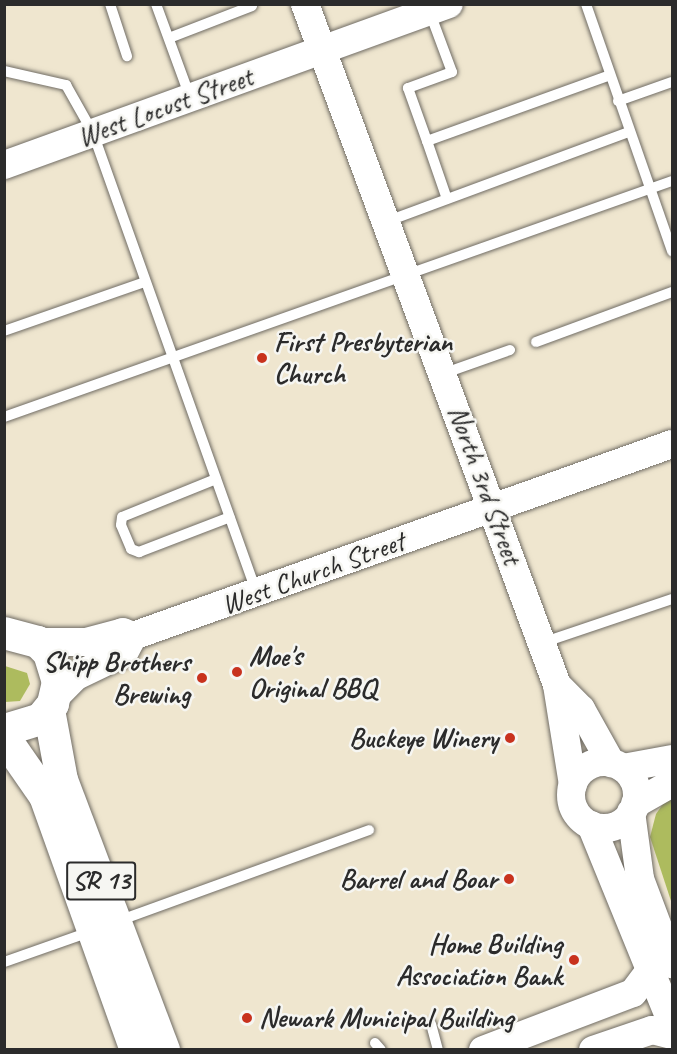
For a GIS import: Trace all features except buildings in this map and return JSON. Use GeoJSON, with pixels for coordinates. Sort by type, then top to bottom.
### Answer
{"type":"FeatureCollection","features":[{"type":"Feature","properties":{"kind":"main road"},"geometry":{"type":"LineString","coordinates":[[4,611],[22,637],[56,667],[52,704],[31,725],[4,730]]}},
{"type":"Feature","properties":{"kind":"main road","name":"SR 13"},"geometry":{"type":"LineString","coordinates":[[52,704],[62,780],[105,926],[136,1050]]}},
{"type":"Feature","properties":{"kind":"main road","name":"SR 13"},"geometry":{"type":"LineString","coordinates":[[4,737],[45,796],[164,1050]]}},
{"type":"Feature","properties":{"kind":"street","name":"North 3rd Street"},"geometry":{"type":"LineString","coordinates":[[304,4],[325,48],[557,685],[573,784]]}},
{"type":"Feature","properties":{"kind":"street","name":"West Locust Street"},"geometry":{"type":"LineString","coordinates":[[4,165],[435,7]]}},
{"type":"Feature","properties":{"kind":"street","name":"West Church Street"},"geometry":{"type":"LineString","coordinates":[[22,637],[86,642],[123,632],[133,636],[257,594],[672,444]]}},
{"type":"Feature","properties":{"kind":"street"},"geometry":{"type":"LineString","coordinates":[[52,704],[76,676],[124,653],[133,636]]}},
{"type":"Feature","properties":{"kind":"street","name":"North 3rd Street"},"geometry":{"type":"LineString","coordinates":[[557,685],[581,709],[617,766]]}},
{"type":"Feature","properties":{"kind":"street"},"geometry":{"type":"LineString","coordinates":[[662,966],[591,825],[572,804],[573,784],[584,769],[672,759]]}},
{"type":"Feature","properties":{"kind":"street"},"geometry":{"type":"LineString","coordinates":[[593,1050],[669,1024],[662,966],[640,879],[633,808],[635,784],[617,766]]}},
{"type":"Feature","properties":{"kind":"street"},"geometry":{"type":"LineString","coordinates":[[591,825],[609,827],[633,808],[672,783]]}},
{"type":"Feature","properties":{"kind":"street"},"geometry":{"type":"LineString","coordinates":[[483,1050],[633,993],[662,966]]}},
{"type":"Feature","properties":{"kind":"lane"},"geometry":{"type":"LineString","coordinates":[[110,4],[127,56]]}},
{"type":"Feature","properties":{"kind":"lane"},"geometry":{"type":"LineString","coordinates":[[156,4],[190,98]]}},
{"type":"Feature","properties":{"kind":"lane"},"geometry":{"type":"LineString","coordinates":[[586,4],[609,76],[672,251]]}},
{"type":"Feature","properties":{"kind":"lane"},"geometry":{"type":"LineString","coordinates":[[168,38],[252,6]]}},
{"type":"Feature","properties":{"kind":"lane"},"geometry":{"type":"LineString","coordinates":[[435,7],[452,72],[408,88],[447,199]]}},
{"type":"Feature","properties":{"kind":"lane"},"geometry":{"type":"LineString","coordinates":[[4,71],[66,85],[93,133],[257,594]]}},
{"type":"Feature","properties":{"kind":"lane"},"geometry":{"type":"LineString","coordinates":[[427,141],[609,76]]}},
{"type":"Feature","properties":{"kind":"lane"},"geometry":{"type":"LineString","coordinates":[[618,101],[672,82]]}},
{"type":"Feature","properties":{"kind":"lane"},"geometry":{"type":"LineString","coordinates":[[388,221],[630,132]]}},
{"type":"Feature","properties":{"kind":"lane"},"geometry":{"type":"LineString","coordinates":[[4,417],[672,181]]}},
{"type":"Feature","properties":{"kind":"lane"},"geometry":{"type":"LineString","coordinates":[[4,331],[145,282]]}},
{"type":"Feature","properties":{"kind":"lane"},"geometry":{"type":"LineString","coordinates":[[536,342],[672,292]]}},
{"type":"Feature","properties":{"kind":"lane"},"geometry":{"type":"LineString","coordinates":[[445,373],[510,350]]}},
{"type":"Feature","properties":{"kind":"lane"},"geometry":{"type":"LineString","coordinates":[[216,479],[122,517],[121,525],[131,549],[139,552],[230,517]]}},
{"type":"Feature","properties":{"kind":"lane"},"geometry":{"type":"LineString","coordinates":[[542,643],[672,599]]}},
{"type":"Feature","properties":{"kind":"lane"},"geometry":{"type":"LineString","coordinates":[[4,962],[369,830]]}},
{"type":"Feature","properties":{"kind":"lane"},"geometry":{"type":"LineString","coordinates":[[431,1024],[438,1050]]}},
{"type":"Feature","properties":{"kind":"green space"},"geometry":{"type":"Polygon","coordinates":[[[5,666],[27,673],[30,684],[20,701],[5,702],[5,666]]]}},
{"type":"Feature","properties":{"kind":"green space"},"geometry":{"type":"Polygon","coordinates":[[[672,791],[672,904],[650,837],[656,814],[672,791]]]}},
{"type":"Feature","properties":{"kind":"place","name":"First Presbyterian Church"},"geometry":{"type":"Point","coordinates":[262,358]}},
{"type":"Feature","properties":{"kind":"place","name":"Moe's Original BBQ"},"geometry":{"type":"Point","coordinates":[237,672]}},
{"type":"Feature","properties":{"kind":"place","name":"Shipp Brothers Brewing"},"geometry":{"type":"Point","coordinates":[202,678]}},
{"type":"Feature","properties":{"kind":"place","name":"Buckeye Winery"},"geometry":{"type":"Point","coordinates":[510,738]}},
{"type":"Feature","properties":{"kind":"place","name":"Barrel and Boar"},"geometry":{"type":"Point","coordinates":[509,879]}},
{"type":"Feature","properties":{"kind":"place","name":"Home Building Association Bank"},"geometry":{"type":"Point","coordinates":[574,960]}},
{"type":"Feature","properties":{"kind":"place","name":"Newark Municipal Building"},"geometry":{"type":"Point","coordinates":[247,1018]}}]}
